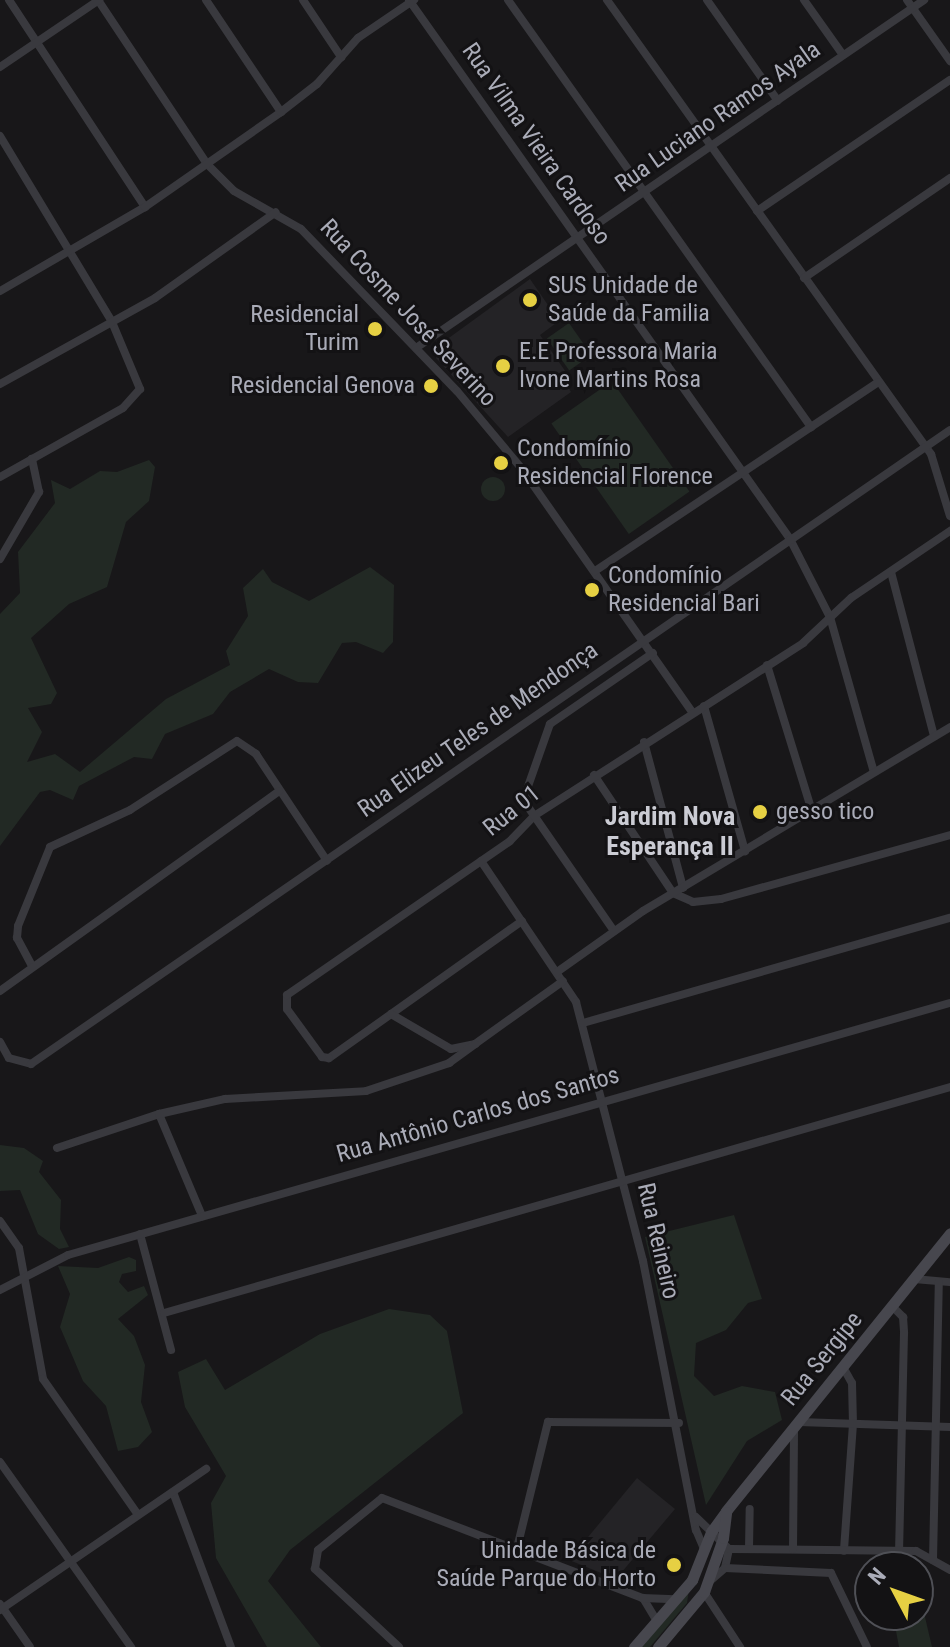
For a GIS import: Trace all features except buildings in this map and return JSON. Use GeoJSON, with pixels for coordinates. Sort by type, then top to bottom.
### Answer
{"type":"FeatureCollection","features":[{"type":"Feature","properties":{"kind":"street"},"geometry":{"type":"LineString","coordinates":[[9,0],[145,207]]}},
{"type":"Feature","properties":{"kind":"street"},"geometry":{"type":"LineString","coordinates":[[0,67],[99,0]]}},
{"type":"Feature","properties":{"kind":"street","name":"Rua Cosme José Severino"},"geometry":{"type":"LineString","coordinates":[[99,0],[207,164],[234,191],[276,212],[321,248],[416,348],[522,469],[693,713]]}},
{"type":"Feature","properties":{"kind":"street"},"geometry":{"type":"LineString","coordinates":[[206,0],[281,112]]}},
{"type":"Feature","properties":{"kind":"street"},"geometry":{"type":"LineString","coordinates":[[303,0],[341,57]]}},
{"type":"Feature","properties":{"kind":"street"},"geometry":{"type":"LineString","coordinates":[[508,0],[811,427]]}},
{"type":"Feature","properties":{"kind":"street"},"geometry":{"type":"LineString","coordinates":[[607,0],[925,447],[935,463],[950,516]]}},
{"type":"Feature","properties":{"kind":"street"},"geometry":{"type":"LineString","coordinates":[[707,0],[778,101]]}},
{"type":"Feature","properties":{"kind":"street"},"geometry":{"type":"LineString","coordinates":[[804,0],[843,55]]}},
{"type":"Feature","properties":{"kind":"street","name":"Rua Luciano Ramos Ayala"},"geometry":{"type":"LineString","coordinates":[[416,348],[778,101],[910,4],[924,0]]}},
{"type":"Feature","properties":{"kind":"street"},"geometry":{"type":"LineString","coordinates":[[1,288],[71,253],[207,164],[281,112],[358,38],[411,1]]}},
{"type":"Feature","properties":{"kind":"street","name":"Rua Vilma Vieira Cardoso"},"geometry":{"type":"LineString","coordinates":[[411,1],[790,539],[830,617],[874,772]]}},
{"type":"Feature","properties":{"kind":"street"},"geometry":{"type":"LineString","coordinates":[[910,4],[950,61]]}},
{"type":"Feature","properties":{"kind":"street"},"geometry":{"type":"LineString","coordinates":[[757,211],[950,80]]}},
{"type":"Feature","properties":{"kind":"street"},"geometry":{"type":"LineString","coordinates":[[0,136],[112,322],[140,389],[123,408],[0,477]]}},
{"type":"Feature","properties":{"kind":"street"},"geometry":{"type":"LineString","coordinates":[[804,278],[950,178]]}},
{"type":"Feature","properties":{"kind":"street"},"geometry":{"type":"LineString","coordinates":[[0,384],[112,322],[197,270],[276,212]]}},
{"type":"Feature","properties":{"kind":"street"},"geometry":{"type":"LineString","coordinates":[[595,571],[878,382]]}},
{"type":"Feature","properties":{"kind":"street","name":"Rua Elizeu Teles de Mendonça"},"geometry":{"type":"LineString","coordinates":[[0,1042],[9,1058],[31,1064],[327,861],[643,638],[950,430]]}},
{"type":"Feature","properties":{"kind":"street"},"geometry":{"type":"LineString","coordinates":[[0,559],[39,492],[32,459]]}},
{"type":"Feature","properties":{"kind":"street","name":"Rua 01"},"geometry":{"type":"LineString","coordinates":[[391,1014],[329,1058],[316,1050],[287,1009],[287,995],[524,830],[534,816],[767,665],[950,531]]}},
{"type":"Feature","properties":{"kind":"street"},"geometry":{"type":"LineString","coordinates":[[891,572],[934,736]]}},
{"type":"Feature","properties":{"kind":"street"},"geometry":{"type":"LineString","coordinates":[[614,931],[534,816],[526,792],[543,732],[653,653]]}},
{"type":"Feature","properties":{"kind":"street"},"geometry":{"type":"LineString","coordinates":[[767,665],[812,811]]}},
{"type":"Feature","properties":{"kind":"street"},"geometry":{"type":"LineString","coordinates":[[704,706],[745,851]]}},
{"type":"Feature","properties":{"kind":"street"},"geometry":{"type":"LineString","coordinates":[[557,972],[673,893],[950,727]]}},
{"type":"Feature","properties":{"kind":"street"},"geometry":{"type":"LineString","coordinates":[[31,964],[17,938],[18,926],[50,847],[130,810],[237,741],[256,754],[327,861]]}},
{"type":"Feature","properties":{"kind":"street"},"geometry":{"type":"LineString","coordinates":[[644,742],[683,888]]}},
{"type":"Feature","properties":{"kind":"street"},"geometry":{"type":"LineString","coordinates":[[594,775],[673,893],[693,902],[721,899],[950,835]]}},
{"type":"Feature","properties":{"kind":"street"},"geometry":{"type":"LineString","coordinates":[[0,991],[31,964],[279,791]]}},
{"type":"Feature","properties":{"kind":"street","name":"Rua Reineiro"},"geometry":{"type":"LineString","coordinates":[[481,861],[563,981],[583,1023],[623,1178],[706,1552]]}},
{"type":"Feature","properties":{"kind":"street"},"geometry":{"type":"LineString","coordinates":[[583,1023],[950,918]]}},
{"type":"Feature","properties":{"kind":"street"},"geometry":{"type":"LineString","coordinates":[[475,1044],[451,1049],[435,1043],[391,1014],[522,921]]}},
{"type":"Feature","properties":{"kind":"street"},"geometry":{"type":"LineString","coordinates":[[57,1148],[159,1114],[225,1099],[352,1094],[449,1063],[563,981]]}},
{"type":"Feature","properties":{"kind":"street","name":"Rua Antônio Carlos dos Santos"},"geometry":{"type":"LineString","coordinates":[[0,1290],[68,1255],[603,1099],[950,1003]]}},
{"type":"Feature","properties":{"kind":"street"},"geometry":{"type":"LineString","coordinates":[[164,1313],[623,1178],[950,1087]]}},
{"type":"Feature","properties":{"kind":"street"},"geometry":{"type":"LineString","coordinates":[[159,1114],[202,1216]]}},
{"type":"Feature","properties":{"kind":"street"},"geometry":{"type":"LineString","coordinates":[[0,1221],[19,1248],[21,1277],[43,1379],[136,1512]]}},
{"type":"Feature","properties":{"kind":"street","name":"Rua Sergipe"},"geometry":{"type":"LineString","coordinates":[[711,1532],[950,1233]]}},
{"type":"Feature","properties":{"kind":"street"},"geometry":{"type":"LineString","coordinates":[[140,1234],[164,1313],[171,1350]]}},
{"type":"Feature","properties":{"kind":"street"},"geometry":{"type":"LineString","coordinates":[[914,1279],[950,1282]]}},
{"type":"Feature","properties":{"kind":"street"},"geometry":{"type":"LineString","coordinates":[[933,1551],[939,1282]]}},
{"type":"Feature","properties":{"kind":"street"},"geometry":{"type":"LineString","coordinates":[[892,1306],[903,1317],[904,1333],[899,1551]]}},
{"type":"Feature","properties":{"kind":"street"},"geometry":{"type":"LineString","coordinates":[[843,1367],[852,1383],[853,1424],[844,1551]]}},
{"type":"Feature","properties":{"kind":"street"},"geometry":{"type":"LineString","coordinates":[[517,1548],[548,1422],[679,1423]]}},
{"type":"Feature","properties":{"kind":"street"},"geometry":{"type":"LineString","coordinates":[[793,1549],[796,1425],[950,1427]]}},
{"type":"Feature","properties":{"kind":"street"},"geometry":{"type":"LineString","coordinates":[[0,1462],[131,1647]]}},
{"type":"Feature","properties":{"kind":"street"},"geometry":{"type":"LineString","coordinates":[[30,1647],[1,1607],[136,1512],[206,1469]]}},
{"type":"Feature","properties":{"kind":"street"},"geometry":{"type":"LineString","coordinates":[[173,1492],[231,1647]]}},
{"type":"Feature","properties":{"kind":"street"},"geometry":{"type":"LineString","coordinates":[[399,1647],[315,1569],[318,1550],[376,1501],[388,1497],[642,1598],[675,1599]]}},
{"type":"Feature","properties":{"kind":"street"},"geometry":{"type":"LineString","coordinates":[[749,1548],[750,1509]]}},
{"type":"Feature","properties":{"kind":"street"},"geometry":{"type":"LineString","coordinates":[[726,1511],[723,1538],[706,1587],[740,1647]]}},
{"type":"Feature","properties":{"kind":"street"},"geometry":{"type":"LineString","coordinates":[[658,1647],[725,1568],[729,1549],[723,1538],[711,1532],[696,1517]]}},
{"type":"Feature","properties":{"kind":"street"},"geometry":{"type":"LineString","coordinates":[[634,1647],[675,1599],[706,1552],[711,1532]]}},
{"type":"Feature","properties":{"kind":"street"},"geometry":{"type":"LineString","coordinates":[[729,1549],[854,1551]]}},
{"type":"Feature","properties":{"kind":"street"},"geometry":{"type":"LineString","coordinates":[[725,1568],[831,1573],[867,1647]]}},
{"type":"Feature","properties":{"kind":"street"},"geometry":{"type":"LineString","coordinates":[[642,1598],[657,1621]]}},
{"type":"Feature","properties":{"kind":"shaded area","name":"E.E Professora Maria Ivone Martins Rosa"},"geometry":{"type":"Polygon","coordinates":[[[530,279],[559,321],[540,335],[568,375],[563,379],[571,392],[508,437],[436,358],[435,348],[530,279]]]}},
{"type":"Feature","properties":{"kind":"shaded area"},"geometry":{"type":"Polygon","coordinates":[[[569,323],[591,355],[569,370],[547,338],[569,323]]]}},
{"type":"Feature","properties":{"kind":"shaded area"},"geometry":{"type":"Polygon","coordinates":[[[612,381],[689,492],[629,534],[551,423],[612,381]]]}},
{"type":"Feature","properties":{"kind":"shaded area"},"geometry":{"type":"Polygon","coordinates":[[[149,460],[155,467],[149,501],[126,522],[107,587],[69,604],[31,638],[57,693],[51,704],[28,708],[42,732],[27,762],[55,754],[80,772],[166,699],[230,665],[226,651],[248,616],[243,588],[263,569],[272,582],[309,601],[370,567],[394,585],[393,642],[383,653],[356,642],[342,643],[318,683],[298,682],[269,669],[230,692],[213,714],[165,734],[152,759],[134,757],[79,786],[73,800],[50,790],[40,792],[0,846],[0,614],[20,593],[18,552],[55,503],[51,480],[70,489],[100,471],[117,472],[149,460]]]}},
{"type":"Feature","properties":{"kind":"shaded area"},"geometry":{"type":"Polygon","coordinates":[[[493,477],[502,480],[505,489],[502,498],[493,501],[484,498],[481,489],[484,480],[493,477]]]}},
{"type":"Feature","properties":{"kind":"shaded area"},"geometry":{"type":"Polygon","coordinates":[[[0,1145],[24,1148],[43,1161],[39,1172],[61,1200],[60,1229],[69,1247],[59,1249],[38,1234],[20,1190],[0,1191],[0,1145]]]}},
{"type":"Feature","properties":{"kind":"shaded area"},"geometry":{"type":"Polygon","coordinates":[[[734,1215],[762,1299],[748,1303],[726,1330],[696,1343],[694,1376],[714,1396],[742,1386],[775,1392],[782,1420],[747,1441],[706,1505],[645,1237],[734,1215]]]}},
{"type":"Feature","properties":{"kind":"shaded area"},"geometry":{"type":"Polygon","coordinates":[[[129,1257],[136,1260],[136,1271],[122,1274],[119,1282],[128,1292],[144,1286],[148,1295],[118,1319],[134,1336],[145,1365],[141,1402],[152,1432],[138,1447],[118,1451],[106,1406],[83,1381],[60,1327],[70,1294],[58,1266],[98,1268],[129,1257]]]}},
{"type":"Feature","properties":{"kind":"shaded area"},"geometry":{"type":"Polygon","coordinates":[[[389,1309],[430,1315],[447,1331],[463,1413],[290,1550],[268,1581],[321,1647],[267,1647],[216,1558],[211,1503],[226,1476],[185,1407],[178,1372],[206,1359],[225,1390],[320,1334],[389,1309]]]}},
{"type":"Feature","properties":{"kind":"shaded area"},"geometry":{"type":"Polygon","coordinates":[[[637,1478],[675,1509],[616,1579],[569,1560],[637,1478]]]}},
{"type":"Feature","properties":{"kind":"shaded area"},"geometry":{"type":"Polygon","coordinates":[[[689,1589],[687,1603],[650,1647],[642,1647],[689,1589]]]}},
{"type":"Feature","properties":{"kind":"shaded area"},"geometry":{"type":"Polygon","coordinates":[[[896,1631],[928,1631],[932,1647],[899,1647],[896,1631]]]}},
{"type":"Feature","properties":{"kind":"place","name":"SUS Unidade de Saúde da Familia"},"geometry":{"type":"Point","coordinates":[530,300]}},
{"type":"Feature","properties":{"kind":"place","name":"Residencial Turim"},"geometry":{"type":"Point","coordinates":[375,329]}},
{"type":"Feature","properties":{"kind":"place","name":"E.E Professora Maria Ivone Martins Rosa"},"geometry":{"type":"Point","coordinates":[503,366]}},
{"type":"Feature","properties":{"kind":"place","name":"Residencial Genova"},"geometry":{"type":"Point","coordinates":[431,386]}},
{"type":"Feature","properties":{"kind":"place","name":"Condomínio Residencial Florence"},"geometry":{"type":"Point","coordinates":[501,463]}},
{"type":"Feature","properties":{"kind":"place","name":"Condomínio Residencial Bari"},"geometry":{"type":"Point","coordinates":[592,590]}},
{"type":"Feature","properties":{"kind":"place","name":"gesso tico"},"geometry":{"type":"Point","coordinates":[760,812]}},
{"type":"Feature","properties":{"kind":"place","name":"Unidade Básica de Saúde Parque do Horto"},"geometry":{"type":"Point","coordinates":[674,1565]}},
{"type":"Feature","properties":{"kind":"district","name":"Jardim Nova Esperança II"},"geometry":{"type":"Point","coordinates":[670,832]}}]}
